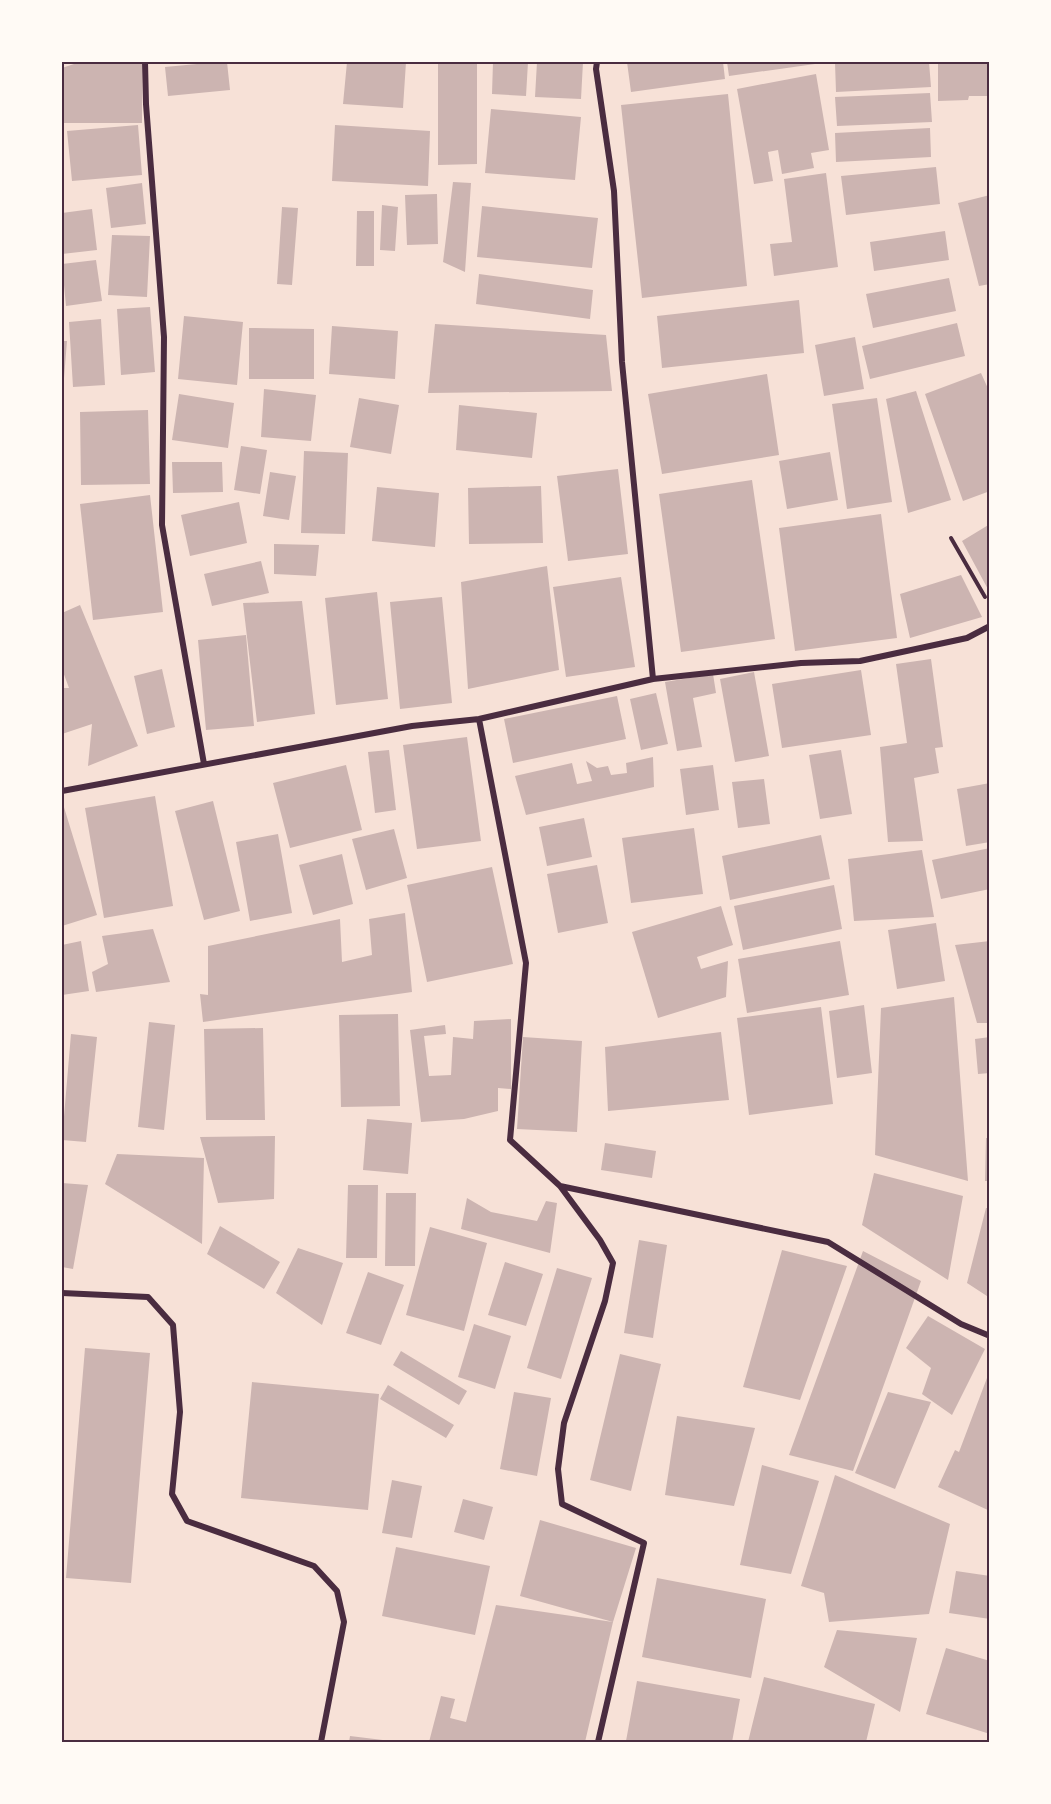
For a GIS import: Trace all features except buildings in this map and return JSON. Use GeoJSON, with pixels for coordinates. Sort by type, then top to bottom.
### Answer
{"type":"FeatureCollection","features":[{"type":"Feature","properties":{"kind":"street"},"geometry":{"type":"LineString","coordinates":[[146,62],[146,104],[164,337],[162,525],[204,764]]}},
{"type":"Feature","properties":{"kind":"street"},"geometry":{"type":"LineString","coordinates":[[597,62],[596,69],[614,191],[622,363],[653,679]]}},
{"type":"Feature","properties":{"kind":"street"},"geometry":{"type":"LineString","coordinates":[[62,791],[412,726],[479,720],[653,679],[801,663],[860,661],[967,638],[990,626]]}},
{"type":"Feature","properties":{"kind":"street"},"geometry":{"type":"LineString","coordinates":[[479,720],[526,963],[510,1140],[560,1186],[600,1240],[613,1263],[605,1301],[564,1423],[558,1469],[562,1504],[644,1543],[598,1743]]}},
{"type":"Feature","properties":{"kind":"street"},"geometry":{"type":"LineString","coordinates":[[560,1186],[828,1242],[961,1323],[990,1336]]}},
{"type":"Feature","properties":{"kind":"street"},"geometry":{"type":"LineString","coordinates":[[62,1293],[148,1297],[173,1325],[180,1412],[172,1494],[187,1521],[314,1566],[337,1591],[344,1622],[321,1743]]}},
{"type":"Feature","properties":{"kind":"path"},"geometry":{"type":"LineString","coordinates":[[951,538],[990,606]]}}]}
